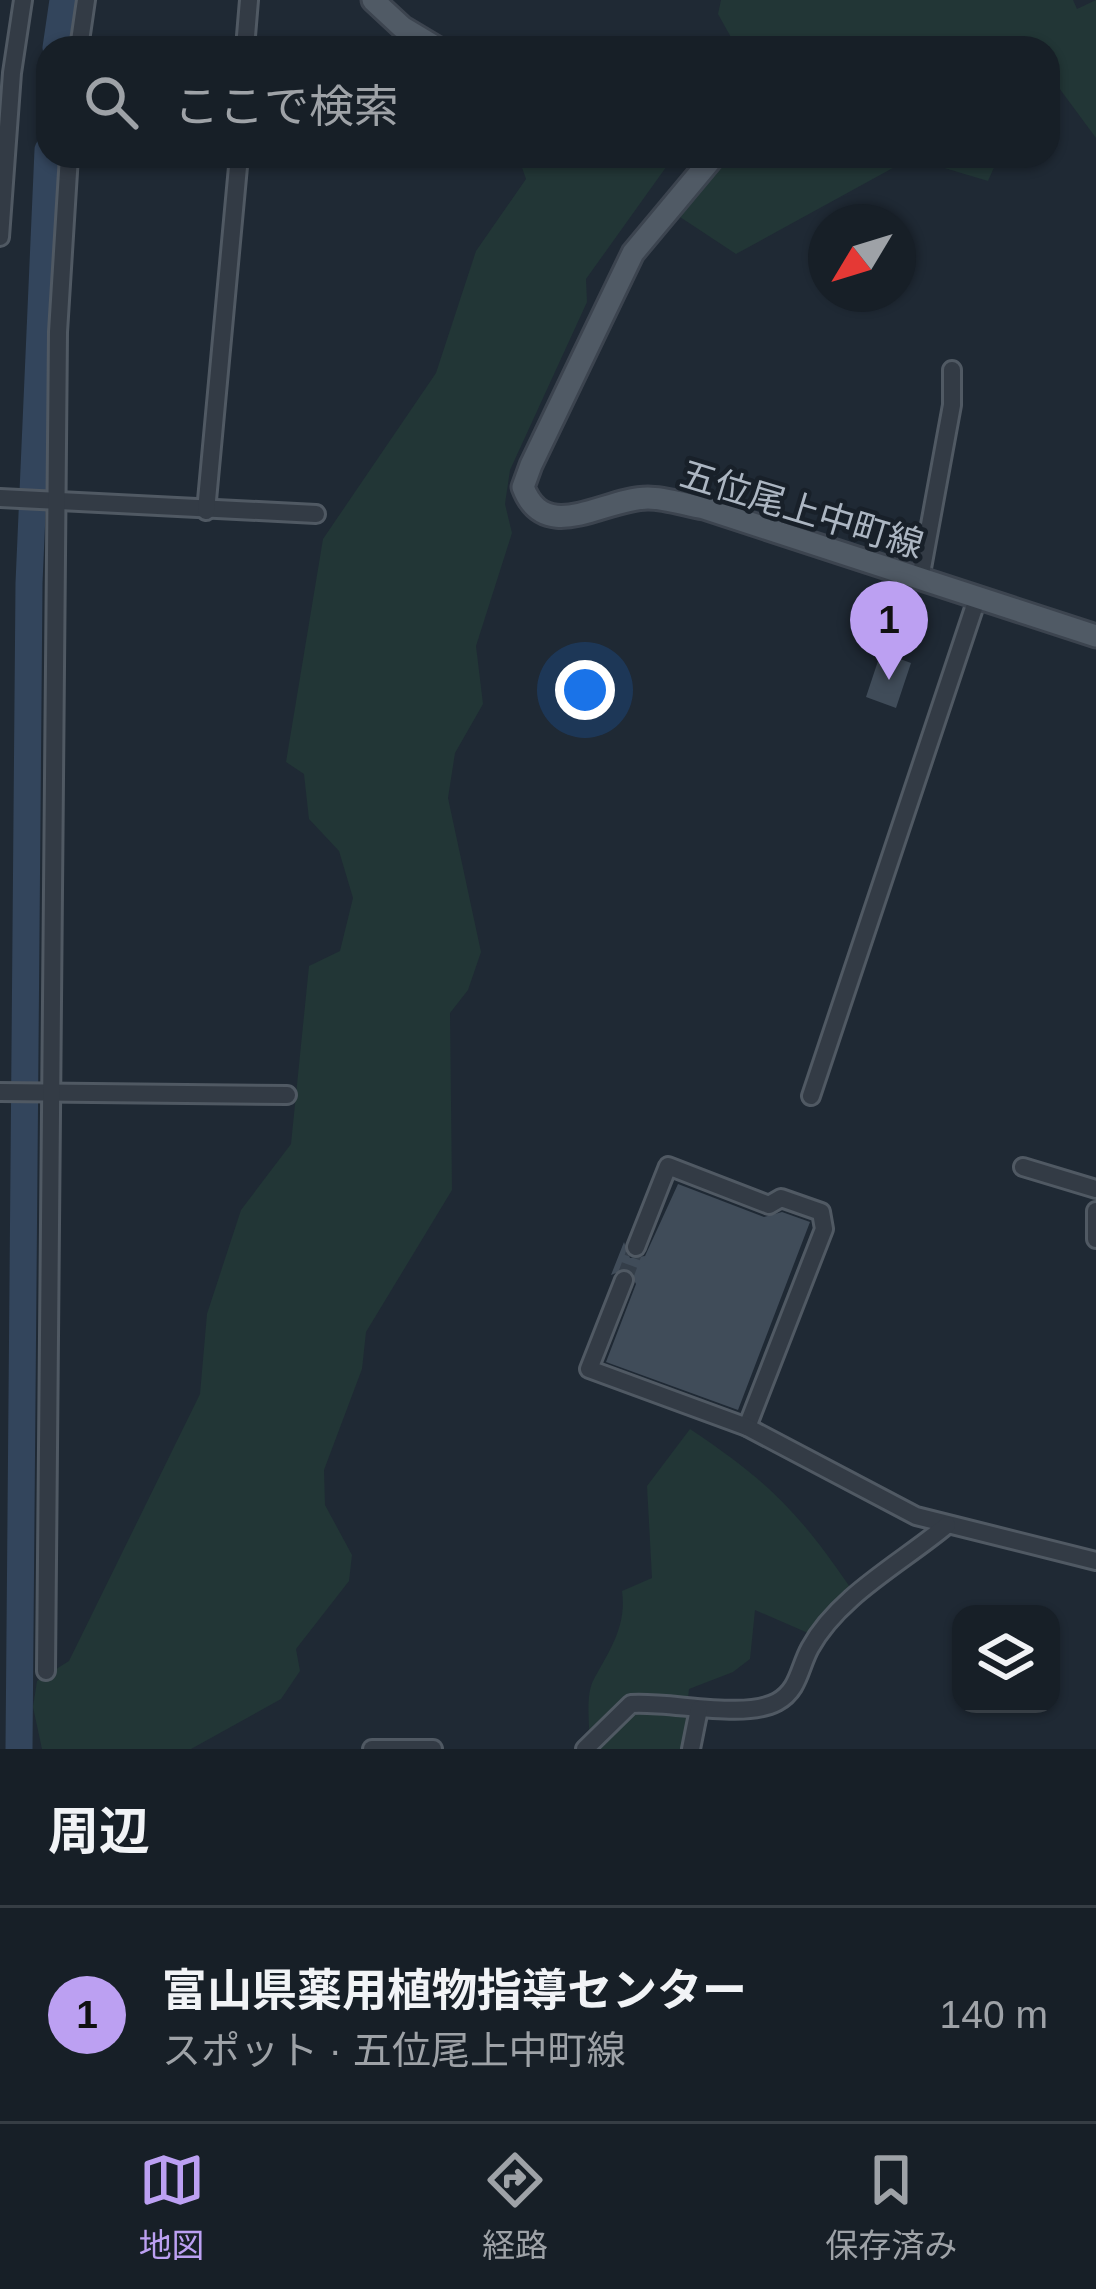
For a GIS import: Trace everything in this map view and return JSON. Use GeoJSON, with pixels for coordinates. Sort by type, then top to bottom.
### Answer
{"type":"FeatureCollection","features":[{"type":"Feature","properties":{"kind":"main road"},"geometry":{"type":"LineString","coordinates":[[373,0],[417,36]]}},
{"type":"Feature","properties":{"kind":"main road","name":"五位尾上中町線"},"geometry":{"type":"LineString","coordinates":[[704,168],[633,253],[531,465],[523,487],[530,505],[548,517],[579,515],[646,498],[704,508],[1096,636]]}},
{"type":"Feature","properties":{"kind":"street"},"geometry":{"type":"LineString","coordinates":[[0,237],[11,73],[23,0]]}},
{"type":"Feature","properties":{"kind":"street"},"geometry":{"type":"LineString","coordinates":[[81,36],[86,0]]}},
{"type":"Feature","properties":{"kind":"street"},"geometry":{"type":"LineString","coordinates":[[246,36],[249,0]]}},
{"type":"Feature","properties":{"kind":"street"},"geometry":{"type":"LineString","coordinates":[[46,1671],[58,332],[68,168]]}},
{"type":"Feature","properties":{"kind":"street"},"geometry":{"type":"LineString","coordinates":[[206,511],[238,168]]}},
{"type":"Feature","properties":{"kind":"street"},"geometry":{"type":"LineString","coordinates":[[920,579],[952,405],[952,370]]}},
{"type":"Feature","properties":{"kind":"street"},"geometry":{"type":"LineString","coordinates":[[0,498],[316,514]]}},
{"type":"Feature","properties":{"kind":"street"},"geometry":{"type":"LineString","coordinates":[[811,1096],[976,598]]}},
{"type":"Feature","properties":{"kind":"street"},"geometry":{"type":"LineString","coordinates":[[0,1092],[286,1095]]}},
{"type":"Feature","properties":{"kind":"street"},"geometry":{"type":"LineString","coordinates":[[636,1247],[668,1166],[769,1205],[781,1198],[821,1212],[824,1229],[747,1427]]}},
{"type":"Feature","properties":{"kind":"street"},"geometry":{"type":"LineString","coordinates":[[1023,1167],[1096,1189]]}},
{"type":"Feature","properties":{"kind":"street"},"geometry":{"type":"LineString","coordinates":[[1096,1211],[1096,1239]]}},
{"type":"Feature","properties":{"kind":"street"},"geometry":{"type":"LineString","coordinates":[[624,1280],[589,1370],[747,1427],[916,1516],[1096,1562]]}},
{"type":"Feature","properties":{"kind":"street"},"geometry":{"type":"LineString","coordinates":[[585,1749],[631,1704],[699,1709],[774,1704],[794,1688],[811,1646],[848,1602],[947,1525]]}},
{"type":"Feature","properties":{"kind":"street"},"geometry":{"type":"LineString","coordinates":[[691,1749],[699,1709]]}},
{"type":"Feature","properties":{"kind":"street"},"geometry":{"type":"LineString","coordinates":[[373,1749],[433,1749]]}},
{"type":"Feature","properties":{"kind":"green space"},"geometry":{"type":"Polygon","coordinates":[[[721,0],[1073,0],[1077,9],[1096,0],[1096,138],[1060,89],[1060,36],[730,36],[718,14],[721,0]]]}},
{"type":"Feature","properties":{"kind":"green space"},"geometry":{"type":"Polygon","coordinates":[[[522,168],[665,168],[586,279],[587,302],[510,470],[505,504],[512,533],[476,646],[483,704],[455,753],[448,798],[481,952],[468,990],[450,1013],[452,1190],[366,1332],[362,1369],[324,1470],[325,1505],[352,1555],[349,1581],[296,1649],[300,1671],[281,1699],[191,1749],[42,1749],[33,1707],[37,1681],[69,1661],[200,1394],[207,1314],[241,1210],[291,1144],[309,966],[340,951],[353,898],[339,851],[309,819],[304,774],[286,762],[323,539],[436,373],[476,251],[526,179],[522,168]]]}},
{"type":"Feature","properties":{"kind":"green space"},"geometry":{"type":"Polygon","coordinates":[[[715,168],[893,168],[827,204],[808,204],[808,215],[736,254],[680,217],[715,168]]]}},
{"type":"Feature","properties":{"kind":"green space"},"geometry":{"type":"Polygon","coordinates":[[[944,168],[994,168],[988,181],[944,168]]]}},
{"type":"Feature","properties":{"kind":"green space"},"geometry":{"type":"Polygon","coordinates":[[[690,1429],[780,1500],[852,1590],[808,1633],[755,1610],[750,1659],[733,1672],[689,1689],[683,1749],[590,1749],[591,1688],[619,1627],[622,1591],[652,1578],[647,1486],[690,1429]]]}},
{"type":"Feature","properties":{"kind":"building"},"geometry":{"type":"Polygon","coordinates":[[[881,652],[911,663],[896,708],[866,697],[881,652]]]}},
{"type":"Feature","properties":{"kind":"building"},"geometry":{"type":"Polygon","coordinates":[[[678,1184],[764,1217],[782,1212],[810,1222],[738,1410],[606,1362],[636,1284],[628,1268],[611,1275],[624,1242],[630,1258],[645,1256],[678,1184]]]}},
{"type":"Feature","properties":{"kind":"waterway"},"geometry":{"type":"LineString","coordinates":[[58,36],[63,0]]}},
{"type":"Feature","properties":{"kind":"waterway"},"geometry":{"type":"LineString","coordinates":[[19,1749],[29,583],[47,168]]}},
{"type":"Feature","properties":{"kind":"tunnel"},"geometry":{"type":"LineString","coordinates":[[624,1280],[636,1247]]}},
{"type":"Feature","properties":{"kind":"place","name":"富山県薬用植物指導センター"},"geometry":{"type":"Point","coordinates":[889,680]}}]}
